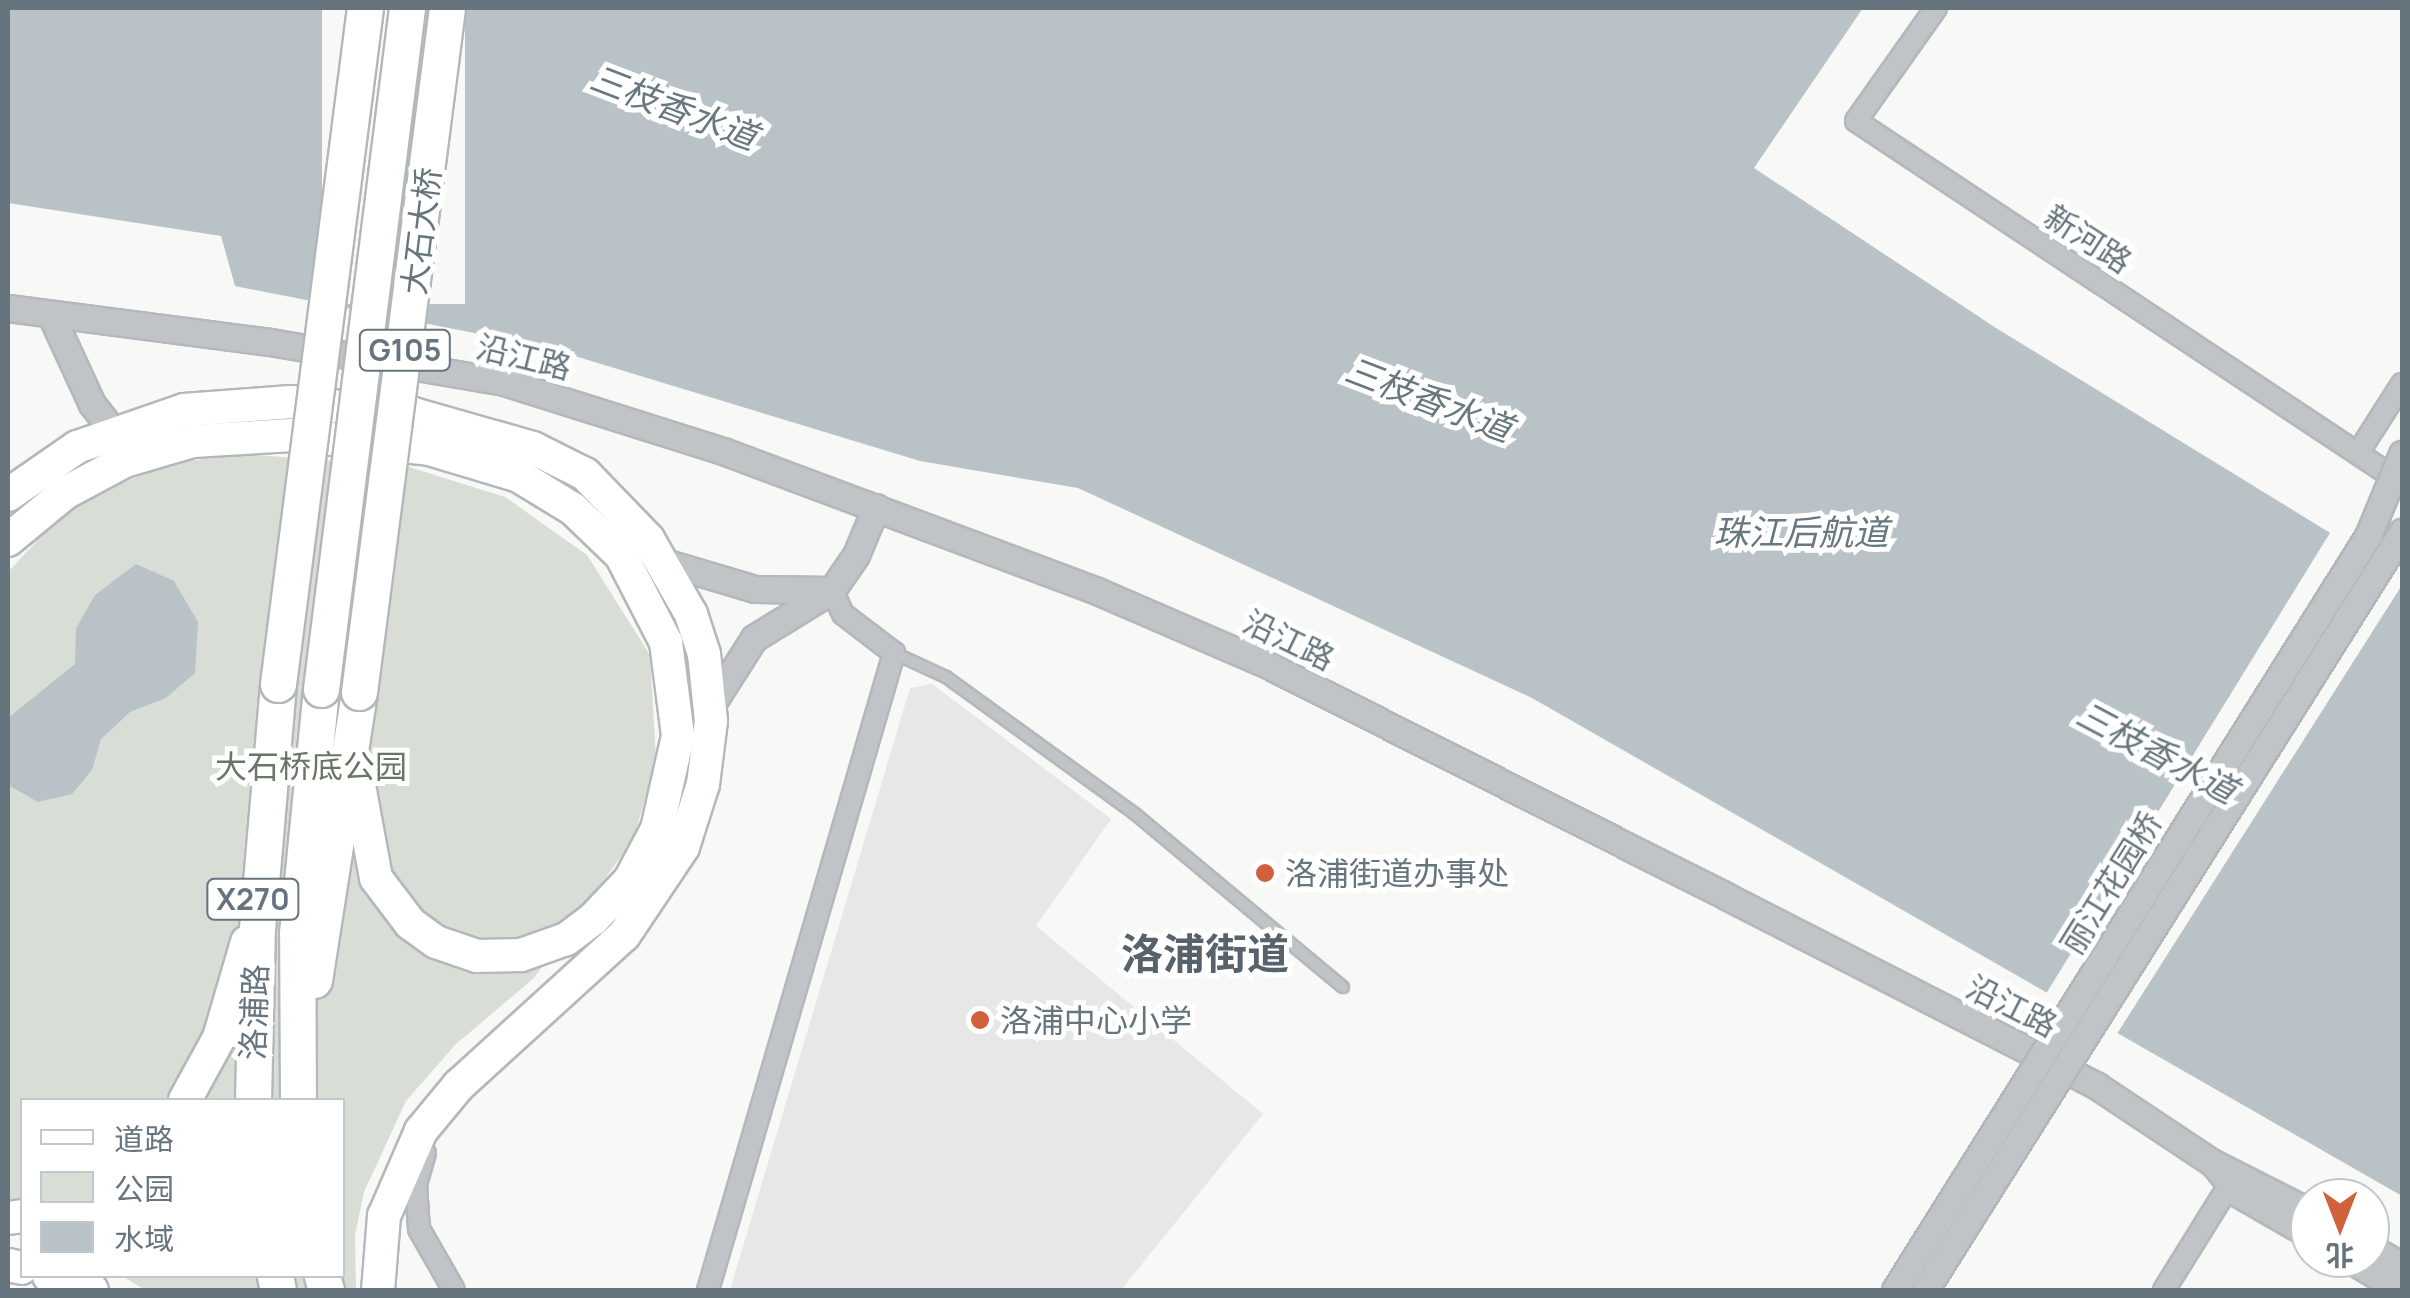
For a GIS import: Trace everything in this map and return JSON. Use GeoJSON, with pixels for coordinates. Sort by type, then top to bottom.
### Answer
{"type":"FeatureCollection","features":[{"type":"Feature","properties":{"kind":"highway","name":"G105"},"geometry":{"type":"LineString","coordinates":[[278,684],[365,8]]}},
{"type":"Feature","properties":{"kind":"highway","name":"大石大桥"},"geometry":{"type":"LineString","coordinates":[[322,688],[408,8]]}},
{"type":"Feature","properties":{"kind":"highway","name":"大石大桥"},"geometry":{"type":"LineString","coordinates":[[359,692],[447,8]]}},
{"type":"Feature","properties":{"kind":"highway","name":"洛浦路"},"geometry":{"type":"LineString","coordinates":[[253,1098],[256,928],[278,684]]}},
{"type":"Feature","properties":{"kind":"highway","name":"洛浦路"},"geometry":{"type":"LineString","coordinates":[[299,1098],[297,933],[322,688]]}},
{"type":"Feature","properties":{"kind":"highway","name":"洛浦路"},"geometry":{"type":"LineString","coordinates":[[299,1098],[359,692]]}},
{"type":"Feature","properties":{"kind":"main road"},"geometry":{"type":"LineString","coordinates":[[8,495],[60,456],[113,432],[184,410],[255,402],[353,406],[441,420],[571,465],[618,503],[664,562],[699,635],[710,707],[698,806],[662,886],[606,954],[445,1099],[410,1150],[389,1198],[378,1290]]}},
{"type":"Feature","properties":{"kind":"main road"},"geometry":{"type":"LineString","coordinates":[[8,540],[56,499],[125,460],[227,436],[329,436],[417,447],[535,484],[574,509],[621,555],[651,606],[671,659],[676,755],[660,820],[630,880],[580,930],[535,952],[478,956],[422,933],[390,900],[368,853],[356,780],[359,692]]}},
{"type":"Feature","properties":{"kind":"main road","name":"X270"},"geometry":{"type":"LineString","coordinates":[[186,1098],[210,1058],[239,980],[278,684]]}},
{"type":"Feature","properties":{"kind":"main road"},"geometry":{"type":"LineString","coordinates":[[54,1278],[92,1290]]}},
{"type":"Feature","properties":{"kind":"street","name":"新河路"},"geometry":{"type":"LineString","coordinates":[[1936,8],[1856,121],[2402,484]]}},
{"type":"Feature","properties":{"kind":"street","name":"沿江路"},"geometry":{"type":"LineString","coordinates":[[8,308],[270,342],[504,382],[876,506],[1268,664],[2097,1086],[2213,1163]]}},
{"type":"Feature","properties":{"kind":"street"},"geometry":{"type":"LineString","coordinates":[[51,315],[92,404],[113,432]]}},
{"type":"Feature","properties":{"kind":"street"},"geometry":{"type":"LineString","coordinates":[[2358,453],[2402,384]]}},
{"type":"Feature","properties":{"kind":"street","name":"丽江花园桥"},"geometry":{"type":"LineString","coordinates":[[1895,1290],[2368,536],[2402,454]]}},
{"type":"Feature","properties":{"kind":"street"},"geometry":{"type":"LineString","coordinates":[[710,707],[754,638],[832,590],[856,555],[876,506]]}},
{"type":"Feature","properties":{"kind":"street","name":"丽江花园桥"},"geometry":{"type":"LineString","coordinates":[[1925,1290],[2402,532]]}},
{"type":"Feature","properties":{"kind":"street"},"geometry":{"type":"LineString","coordinates":[[664,562],[755,589],[832,590]]}},
{"type":"Feature","properties":{"kind":"street"},"geometry":{"type":"LineString","coordinates":[[708,1290],[894,653],[843,614],[832,590]]}},
{"type":"Feature","properties":{"kind":"street"},"geometry":{"type":"LineString","coordinates":[[445,1099],[416,1184],[419,1229],[454,1290]]}},
{"type":"Feature","properties":{"kind":"street"},"geometry":{"type":"LineString","coordinates":[[2213,1163],[2290,1202]]}},
{"type":"Feature","properties":{"kind":"street"},"geometry":{"type":"LineString","coordinates":[[2213,1163],[2236,1193],[2290,1224]]}},
{"type":"Feature","properties":{"kind":"street"},"geometry":{"type":"LineString","coordinates":[[2164,1290],[2222,1197]]}},
{"type":"Feature","properties":{"kind":"lane"},"geometry":{"type":"LineString","coordinates":[[894,653],[946,676],[1134,813],[1343,987]]}},
{"type":"Feature","properties":{"kind":"shaded area","name":"洛浦中心小学"},"geometry":{"type":"Polygon","coordinates":[[[932,684],[1111,819],[1036,926],[1263,1114],[1121,1290],[730,1290],[910,688],[932,684]]]}},
{"type":"Feature","properties":{"kind":"green space","name":"大石桥底公园"},"geometry":{"type":"Polygon","coordinates":[[[245,454],[409,467],[505,497],[587,555],[650,655],[656,758],[634,838],[534,978],[455,1045],[406,1101],[364,1192],[355,1235],[356,1290],[145,1290],[125,1278],[345,1278],[345,1098],[20,1098],[20,1209],[8,1200],[8,572],[59,517],[92,496],[170,463],[245,454]]]}},
{"type":"Feature","properties":{"kind":"water"},"geometry":{"type":"Polygon","coordinates":[[[8,8],[1863,8],[1754,168],[1996,328],[2402,577],[2402,1196],[2390,1189],[2390,1178],[2371,1178],[1532,698],[1078,488],[920,461],[545,347],[235,286],[221,236],[8,203],[8,8]]]}},
{"type":"Feature","properties":{"kind":"water"},"geometry":{"type":"Polygon","coordinates":[[[136,564],[174,581],[198,622],[195,673],[166,698],[130,712],[101,739],[92,770],[72,794],[38,802],[8,785],[8,718],[75,664],[76,628],[95,595],[136,564]]]}},
{"type":"Feature","properties":{"kind":"pier"},"geometry":{"type":"Polygon","coordinates":[[[322,8],[465,8],[465,304],[322,304],[322,8]]]}},
{"type":"Feature","properties":{"kind":"pier"},"geometry":{"type":"Polygon","coordinates":[[[2333,528],[2402,571],[2402,585],[2115,1037],[2044,997],[2333,528]]]}},
{"type":"Feature","properties":{"kind":"place","name":"洛浦街道办事处"},"geometry":{"type":"Point","coordinates":[1265,873]}},
{"type":"Feature","properties":{"kind":"place","name":"洛浦中心小学"},"geometry":{"type":"Point","coordinates":[980,1020]}},
{"type":"Feature","properties":{"kind":"district","name":"洛浦街道"},"geometry":{"type":"Point","coordinates":[1205,953]}},
{"type":"Feature","properties":{"kind":"water label","name":"三枝香水道"},"geometry":{"type":"Point","coordinates":[674,107]}},
{"type":"Feature","properties":{"kind":"water label","name":"三枝香水道"},"geometry":{"type":"Point","coordinates":[1429,399]}},
{"type":"Feature","properties":{"kind":"water label","name":"珠江后航道"},"geometry":{"type":"Point","coordinates":[1801,532]}},
{"type":"Feature","properties":{"kind":"water label","name":"三枝香水道"},"geometry":{"type":"Point","coordinates":[2157,752]}}]}
